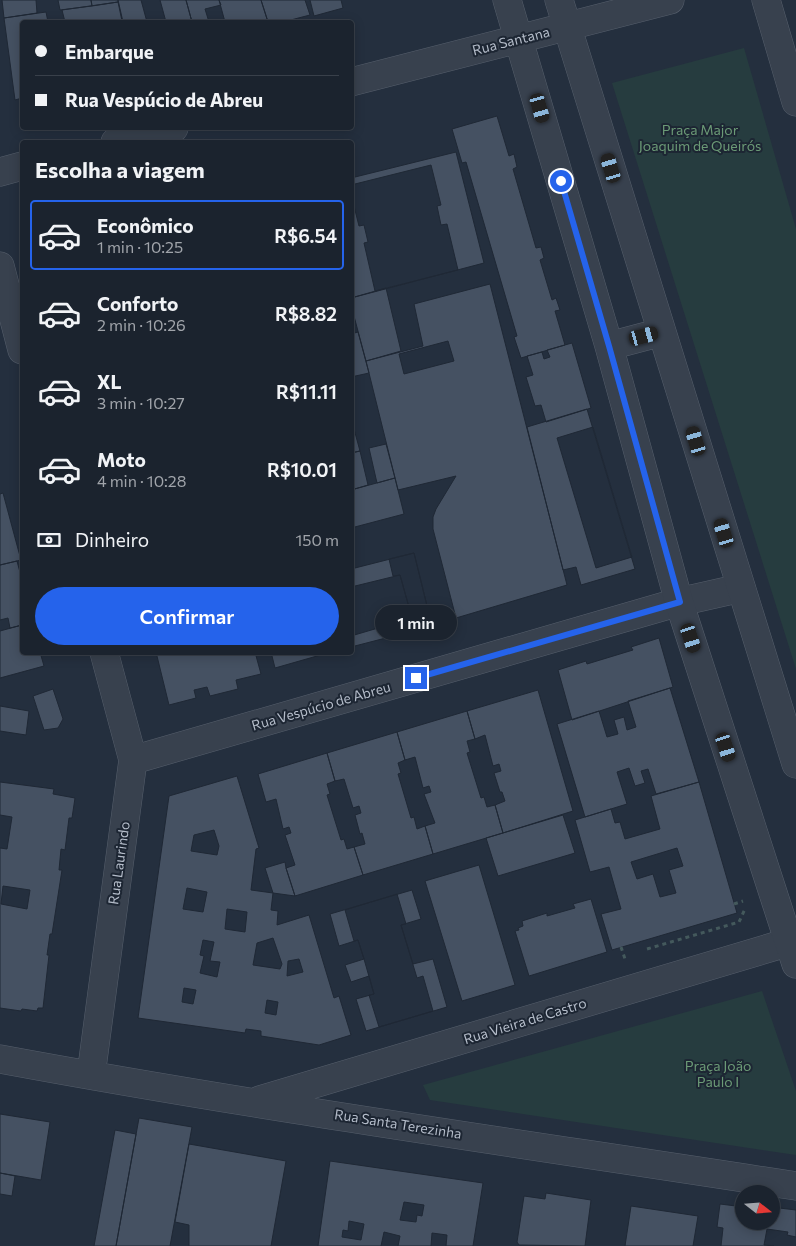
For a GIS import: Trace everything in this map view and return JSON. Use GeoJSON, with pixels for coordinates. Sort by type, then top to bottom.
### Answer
{"type":"FeatureCollection","features":[{"type":"Feature","properties":{"kind":"street"},"geometry":{"type":"LineString","coordinates":[[507,0],[609,346],[680,602],[794,949]]}},
{"type":"Feature","properties":{"kind":"street"},"geometry":{"type":"LineString","coordinates":[[560,0],[796,764]]}},
{"type":"Feature","properties":{"kind":"street","name":"Rua Santana"},"geometry":{"type":"LineString","coordinates":[[354,81],[670,0]]}},
{"type":"Feature","properties":{"kind":"street"},"geometry":{"type":"LineString","coordinates":[[766,0],[796,102]]}},
{"type":"Feature","properties":{"kind":"street"},"geometry":{"type":"LineString","coordinates":[[123,140],[166,130]]}},
{"type":"Feature","properties":{"kind":"street"},"geometry":{"type":"LineString","coordinates":[[0,172],[20,167]]}},
{"type":"Feature","properties":{"kind":"street"},"geometry":{"type":"LineString","coordinates":[[0,266],[20,342]]}},
{"type":"Feature","properties":{"kind":"street"},"geometry":{"type":"LineString","coordinates":[[609,346],[662,332]]}},
{"type":"Feature","properties":{"kind":"street","name":"Rua Vespúcio de Abreu"},"geometry":{"type":"LineString","coordinates":[[133,760],[680,602],[741,588]]}},
{"type":"Feature","properties":{"kind":"street","name":"Rua Laurindo"},"geometry":{"type":"LineString","coordinates":[[91,1075],[133,760],[105,655]]}},
{"type":"Feature","properties":{"kind":"street","name":"Rua Vieira de Castro"},"geometry":{"type":"LineString","coordinates":[[253,1102],[794,949]]}},
{"type":"Feature","properties":{"kind":"street","name":"Rua Santa Terezinha"},"geometry":{"type":"LineString","coordinates":[[0,1058],[253,1102],[796,1186]]}},
{"type":"Feature","properties":{"kind":"path"},"geometry":{"type":"LineString","coordinates":[[647,949],[739,922],[745,910],[743,902]]}},
{"type":"Feature","properties":{"kind":"green space","name":"Praça Major Joaquim de Queirós"},"geometry":{"type":"Polygon","coordinates":[[[744,48],[796,229],[796,669],[612,83],[744,48]]]}},
{"type":"Feature","properties":{"kind":"green space","name":"Praça João Paulo I"},"geometry":{"type":"Polygon","coordinates":[[[762,991],[796,1091],[796,1155],[430,1100],[423,1085],[762,991]]]}},
{"type":"Feature","properties":{"kind":"building"},"geometry":{"type":"Polygon","coordinates":[[[2,0],[36,0],[37,13],[4,18],[2,0]]]}},
{"type":"Feature","properties":{"kind":"building"},"geometry":{"type":"Polygon","coordinates":[[[58,0],[91,0],[92,6],[60,10],[58,0]]]}},
{"type":"Feature","properties":{"kind":"building"},"geometry":{"type":"Polygon","coordinates":[[[91,0],[118,0],[118,2],[92,6],[91,0]]]}},
{"type":"Feature","properties":{"kind":"building"},"geometry":{"type":"Polygon","coordinates":[[[118,0],[141,0],[146,20],[123,20],[118,0]]]}},
{"type":"Feature","properties":{"kind":"building"},"geometry":{"type":"Polygon","coordinates":[[[160,0],[186,0],[191,20],[165,20],[160,0]]]}},
{"type":"Feature","properties":{"kind":"building"},"geometry":{"type":"Polygon","coordinates":[[[186,0],[219,0],[221,5],[205,9],[208,20],[191,20],[186,0]]]}},
{"type":"Feature","properties":{"kind":"building"},"geometry":{"type":"Polygon","coordinates":[[[219,0],[261,0],[267,20],[224,20],[219,0]]]}},
{"type":"Feature","properties":{"kind":"building"},"geometry":{"type":"Polygon","coordinates":[[[261,0],[305,0],[310,15],[291,20],[267,20],[261,0]]]}},
{"type":"Feature","properties":{"kind":"building"},"geometry":{"type":"Polygon","coordinates":[[[310,0],[341,0],[343,8],[314,16],[310,0]]]}},
{"type":"Feature","properties":{"kind":"building"},"geometry":{"type":"Polygon","coordinates":[[[118,2],[122,20],[64,20],[62,10],[118,2]]]}},
{"type":"Feature","properties":{"kind":"building"},"geometry":{"type":"Polygon","coordinates":[[[46,12],[48,20],[20,20],[20,99],[15,100],[4,18],[46,12]]]}},
{"type":"Feature","properties":{"kind":"building"},"geometry":{"type":"Polygon","coordinates":[[[497,116],[509,156],[514,154],[517,167],[513,169],[536,248],[541,247],[544,258],[540,260],[552,300],[556,298],[560,310],[555,311],[565,345],[521,358],[514,337],[517,336],[466,162],[462,163],[452,129],[497,116]]]}},
{"type":"Feature","properties":{"kind":"building"},"geometry":{"type":"Polygon","coordinates":[[[456,152],[484,263],[354,297],[354,177],[456,152]]]}},
{"type":"Feature","properties":{"kind":"building"},"geometry":{"type":"Polygon","coordinates":[[[431,165],[441,205],[437,206],[441,225],[447,224],[458,270],[375,291],[364,243],[368,242],[364,225],[359,226],[354,206],[354,184],[431,165]]]}},
{"type":"Feature","properties":{"kind":"building"},"geometry":{"type":"Polygon","coordinates":[[[490,284],[567,585],[456,618],[433,529],[433,517],[456,476],[398,490],[366,361],[423,346],[414,304],[490,284]],[[448,341],[399,354],[404,374],[454,361],[448,341]]]}},
{"type":"Feature","properties":{"kind":"building"},"geometry":{"type":"Polygon","coordinates":[[[386,288],[401,351],[366,361],[354,316],[354,297],[386,288]]]}},
{"type":"Feature","properties":{"kind":"building"},"geometry":{"type":"Polygon","coordinates":[[[358,332],[369,373],[354,376],[354,333],[358,332]]]}},
{"type":"Feature","properties":{"kind":"building"},"geometry":{"type":"Polygon","coordinates":[[[572,343],[591,408],[546,422],[541,405],[535,406],[526,377],[533,375],[527,356],[542,352],[544,359],[550,357],[547,350],[572,343]]]}},
{"type":"Feature","properties":{"kind":"building"},"geometry":{"type":"Polygon","coordinates":[[[587,409],[635,569],[581,585],[576,567],[563,570],[527,427],[587,409]]]}},
{"type":"Feature","properties":{"kind":"building"},"geometry":{"type":"Polygon","coordinates":[[[593,427],[632,557],[596,568],[557,438],[593,427]]]}},
{"type":"Feature","properties":{"kind":"building"},"geometry":{"type":"Polygon","coordinates":[[[354,429],[360,451],[354,452],[354,429]]]}},
{"type":"Feature","properties":{"kind":"building"},"geometry":{"type":"Polygon","coordinates":[[[386,444],[395,478],[377,483],[369,448],[386,444]]]}},
{"type":"Feature","properties":{"kind":"building"},"geometry":{"type":"Polygon","coordinates":[[[360,451],[368,485],[354,489],[354,452],[360,451]]]}},
{"type":"Feature","properties":{"kind":"building"},"geometry":{"type":"Polygon","coordinates":[[[395,478],[404,514],[354,527],[354,489],[395,478]]]}},
{"type":"Feature","properties":{"kind":"building"},"geometry":{"type":"Polygon","coordinates":[[[3,493],[20,560],[0,565],[0,494],[3,493]]]}},
{"type":"Feature","properties":{"kind":"building"},"geometry":{"type":"Polygon","coordinates":[[[414,553],[432,626],[354,646],[354,568],[414,553]]]}},
{"type":"Feature","properties":{"kind":"building"},"geometry":{"type":"Polygon","coordinates":[[[414,553],[432,626],[407,632],[404,620],[412,618],[400,575],[393,576],[389,559],[414,553]]]}},
{"type":"Feature","properties":{"kind":"building"},"geometry":{"type":"Polygon","coordinates":[[[17,561],[20,572],[20,626],[10,628],[8,618],[0,620],[0,565],[17,561]]]}},
{"type":"Feature","properties":{"kind":"building"},"geometry":{"type":"Polygon","coordinates":[[[400,575],[412,618],[354,635],[354,586],[400,575]]]}},
{"type":"Feature","properties":{"kind":"building"},"geometry":{"type":"Polygon","coordinates":[[[20,626],[20,655],[41,655],[44,666],[0,678],[0,631],[20,626]]]}},
{"type":"Feature","properties":{"kind":"building"},"geometry":{"type":"Polygon","coordinates":[[[659,638],[673,687],[572,720],[558,670],[586,661],[587,664],[633,650],[631,647],[659,638]]]}},
{"type":"Feature","properties":{"kind":"building"},"geometry":{"type":"Polygon","coordinates":[[[157,655],[256,655],[261,674],[236,680],[238,689],[210,696],[207,687],[194,690],[196,698],[169,705],[157,655]]]}},
{"type":"Feature","properties":{"kind":"building"},"geometry":{"type":"Polygon","coordinates":[[[272,655],[320,655],[275,668],[272,655]]]}},
{"type":"Feature","properties":{"kind":"building"},"geometry":{"type":"Polygon","coordinates":[[[670,688],[699,782],[656,794],[648,769],[641,771],[645,783],[635,786],[629,768],[617,772],[627,804],[585,817],[557,724],[599,711],[607,737],[618,734],[614,720],[624,717],[627,730],[636,727],[628,701],[670,688]]]}},
{"type":"Feature","properties":{"kind":"building"},"geometry":{"type":"Polygon","coordinates":[[[53,689],[63,719],[58,728],[44,730],[33,696],[53,689]]]}},
{"type":"Feature","properties":{"kind":"building"},"geometry":{"type":"Polygon","coordinates":[[[538,690],[573,811],[503,833],[495,805],[505,801],[494,773],[501,771],[499,764],[493,766],[485,735],[475,739],[467,711],[538,690]]]}},
{"type":"Feature","properties":{"kind":"building"},"geometry":{"type":"Polygon","coordinates":[[[0,706],[29,711],[26,735],[0,731],[0,706]]]}},
{"type":"Feature","properties":{"kind":"building"},"geometry":{"type":"Polygon","coordinates":[[[467,711],[475,739],[467,741],[470,752],[467,753],[481,798],[484,797],[487,807],[495,805],[503,833],[433,854],[425,826],[435,823],[424,794],[431,792],[429,786],[423,788],[415,757],[405,760],[397,732],[467,711]]]}},
{"type":"Feature","properties":{"kind":"building"},"geometry":{"type":"Polygon","coordinates":[[[397,732],[405,760],[398,763],[401,773],[398,774],[411,818],[414,817],[417,829],[425,826],[433,854],[363,875],[354,847],[365,844],[355,815],[361,813],[359,806],[353,808],[344,779],[335,781],[327,753],[397,732]]]}},
{"type":"Feature","properties":{"kind":"building"},"geometry":{"type":"Polygon","coordinates":[[[327,753],[335,781],[327,784],[330,794],[327,795],[341,840],[344,839],[347,849],[354,847],[363,875],[295,896],[286,868],[295,865],[285,835],[291,833],[289,827],[283,829],[276,799],[266,802],[258,774],[327,753]]]}},
{"type":"Feature","properties":{"kind":"building"},"geometry":{"type":"Polygon","coordinates":[[[237,776],[259,848],[256,849],[251,890],[273,893],[271,910],[278,911],[277,925],[309,915],[334,998],[339,996],[351,1035],[319,1045],[261,1036],[261,1031],[246,1029],[245,1033],[138,1018],[169,796],[237,776]],[[214,830],[194,835],[191,851],[217,855],[219,846],[214,830]],[[187,888],[183,909],[203,912],[207,892],[187,888]],[[227,909],[225,929],[245,932],[247,912],[227,909]],[[273,938],[257,943],[253,965],[280,969],[282,964],[273,938]],[[203,940],[200,955],[204,956],[200,973],[217,977],[220,962],[210,961],[214,942],[203,940]],[[299,959],[288,961],[287,976],[303,972],[299,959]],[[184,988],[182,1002],[193,1004],[196,990],[184,988]],[[267,1000],[265,1013],[276,1015],[278,1002],[267,1000]]]}},
{"type":"Feature","properties":{"kind":"building"},"geometry":{"type":"Polygon","coordinates":[[[0,782],[54,789],[53,794],[75,798],[72,818],[69,818],[65,850],[61,849],[59,870],[62,870],[47,955],[49,955],[43,1008],[38,1008],[37,1011],[0,1008],[0,848],[7,849],[12,817],[0,815],[0,782]],[[3,886],[1,904],[27,909],[30,890],[3,886]]]}},
{"type":"Feature","properties":{"kind":"building"},"geometry":{"type":"Polygon","coordinates":[[[699,782],[737,913],[612,950],[601,914],[621,909],[609,867],[590,872],[575,820],[611,809],[615,823],[620,822],[625,839],[660,829],[651,796],[699,782]],[[677,848],[631,862],[637,879],[653,874],[660,897],[676,893],[669,870],[683,866],[677,848]]]}},
{"type":"Feature","properties":{"kind":"building"},"geometry":{"type":"Polygon","coordinates":[[[563,815],[575,853],[498,876],[486,838],[563,815]]]}},
{"type":"Feature","properties":{"kind":"building"},"geometry":{"type":"Polygon","coordinates":[[[285,862],[295,896],[273,893],[265,868],[285,862]]]}},
{"type":"Feature","properties":{"kind":"building"},"geometry":{"type":"Polygon","coordinates":[[[479,865],[515,985],[462,1001],[425,881],[479,865]]]}},
{"type":"Feature","properties":{"kind":"building"},"geometry":{"type":"Polygon","coordinates":[[[412,890],[421,919],[401,925],[413,964],[433,959],[447,1007],[366,1031],[356,999],[374,994],[369,976],[351,982],[345,965],[364,959],[358,940],[339,946],[330,914],[412,890]]]}},
{"type":"Feature","properties":{"kind":"building"},"geometry":{"type":"Polygon","coordinates":[[[397,894],[406,924],[401,925],[417,978],[423,976],[433,1011],[379,1027],[369,995],[374,994],[364,959],[358,940],[354,941],[345,910],[397,894]]]}},
{"type":"Feature","properties":{"kind":"building"},"geometry":{"type":"Polygon","coordinates":[[[591,899],[607,952],[529,976],[515,931],[523,926],[522,921],[547,913],[547,916],[575,908],[573,904],[591,899]]]}},
{"type":"Feature","properties":{"kind":"building"},"geometry":{"type":"Polygon","coordinates":[[[0,1114],[50,1122],[41,1180],[0,1173],[0,1114]]]}},
{"type":"Feature","properties":{"kind":"building"},"geometry":{"type":"Polygon","coordinates":[[[139,1118],[192,1127],[170,1246],[116,1246],[139,1118]]]}},
{"type":"Feature","properties":{"kind":"building"},"geometry":{"type":"Polygon","coordinates":[[[115,1130],[136,1134],[116,1246],[94,1246],[115,1130]]]}},
{"type":"Feature","properties":{"kind":"building"},"geometry":{"type":"Polygon","coordinates":[[[189,1144],[286,1161],[271,1246],[189,1246],[189,1225],[175,1222],[189,1144]]]}},
{"type":"Feature","properties":{"kind":"building"},"geometry":{"type":"Polygon","coordinates":[[[330,1161],[483,1183],[473,1246],[446,1246],[447,1235],[432,1233],[431,1246],[398,1246],[400,1236],[384,1232],[381,1246],[318,1246],[330,1161]],[[404,1202],[400,1220],[416,1222],[417,1215],[422,1216],[424,1205],[404,1202]],[[349,1221],[348,1231],[343,1230],[342,1237],[361,1240],[364,1224],[349,1221]]]}},
{"type":"Feature","properties":{"kind":"building"},"geometry":{"type":"Polygon","coordinates":[[[0,1173],[15,1176],[12,1196],[0,1194],[0,1173]]]}},
{"type":"Feature","properties":{"kind":"building"},"geometry":{"type":"Polygon","coordinates":[[[546,1193],[591,1200],[585,1246],[519,1245],[517,1242],[524,1196],[545,1199],[546,1193]]]}},
{"type":"Feature","properties":{"kind":"building"},"geometry":{"type":"Polygon","coordinates":[[[720,1204],[735,1206],[735,1230],[767,1230],[764,1245],[774,1246],[721,1246],[723,1228],[717,1227],[720,1204]]]}},
{"type":"Feature","properties":{"kind":"building"},"geometry":{"type":"Polygon","coordinates":[[[631,1206],[698,1216],[693,1246],[625,1246],[631,1206]]]}},
{"type":"Feature","properties":{"kind":"building"},"geometry":{"type":"Polygon","coordinates":[[[780,1208],[796,1210],[796,1237],[787,1235],[788,1232],[774,1230],[780,1230],[780,1208]]]}},
{"type":"Feature","properties":{"kind":"route"},"geometry":{"type":"LineString","coordinates":[[416,678],[680,602],[561,181]]}}]}
